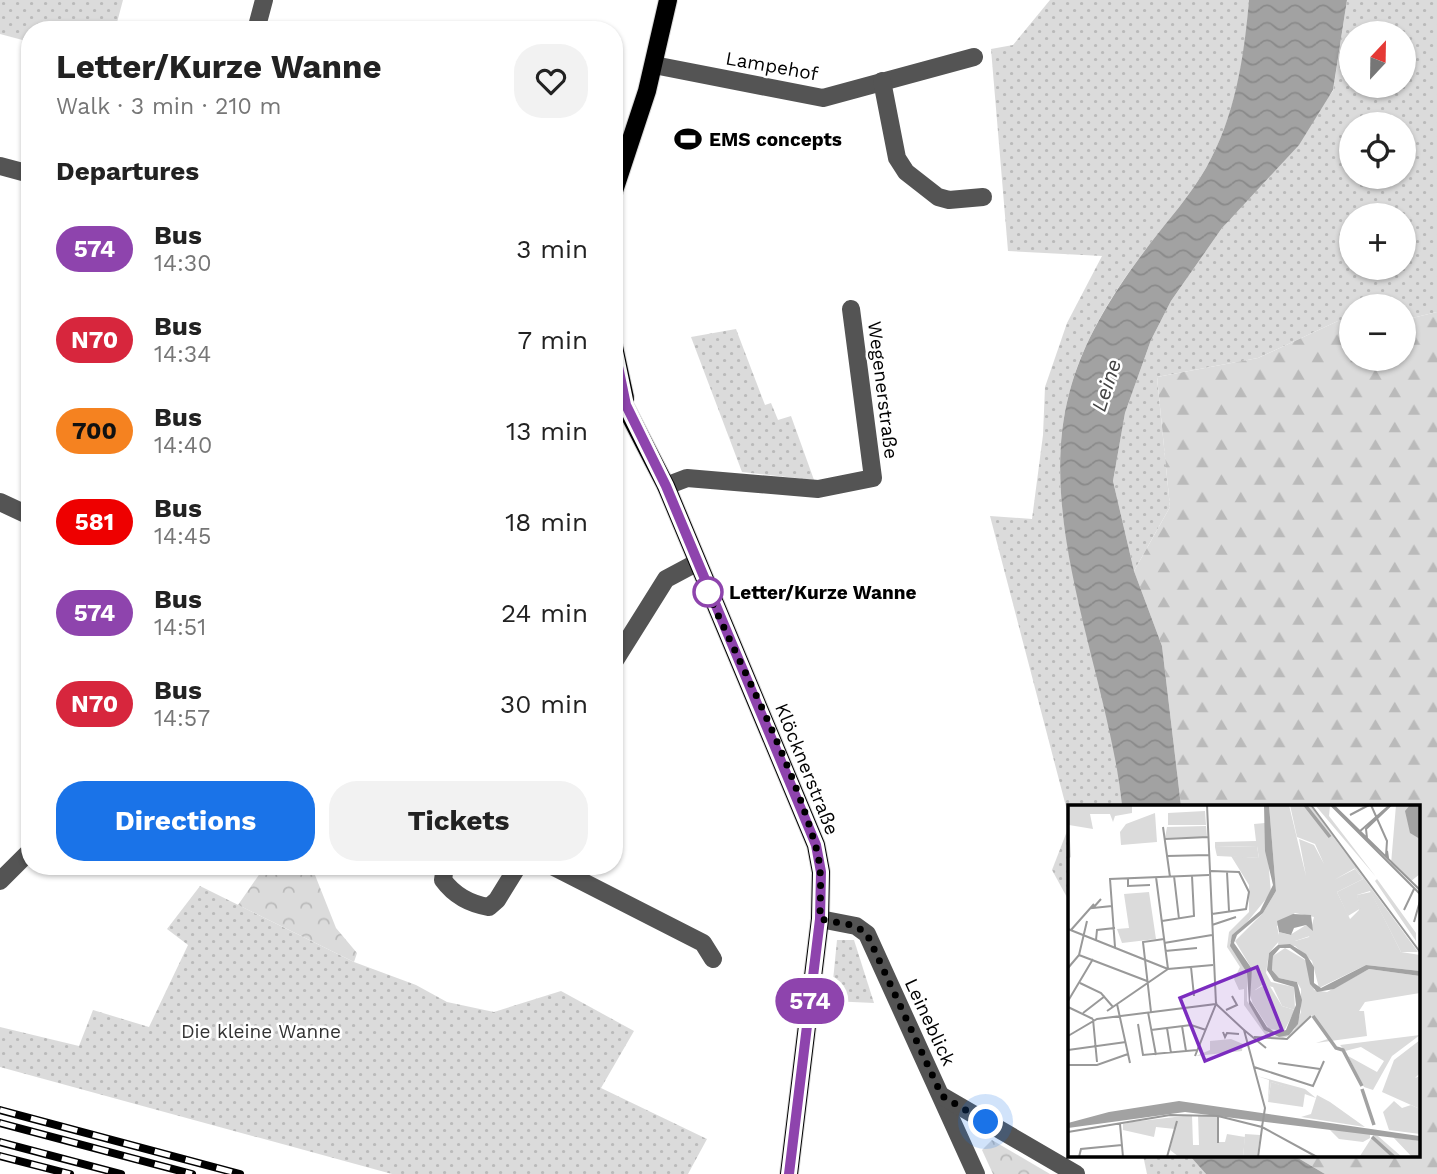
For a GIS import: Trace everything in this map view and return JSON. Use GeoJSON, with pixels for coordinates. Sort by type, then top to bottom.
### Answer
{"type":"FeatureCollection","features":[{"type":"Feature","properties":{"kind":"main road"},"geometry":{"type":"LineString","coordinates":[[623,163],[654,65],[668,0]]}},
{"type":"Feature","properties":{"kind":"main road"},"geometry":{"type":"LineString","coordinates":[[623,390],[626,405]]}},
{"type":"Feature","properties":{"kind":"main road"},"geometry":{"type":"LineString","coordinates":[[623,400],[626,405]]}},
{"type":"Feature","properties":{"kind":"main road","name":"Klöcknerstraße"},"geometry":{"type":"LineString","coordinates":[[626,405],[666,486],[816,845],[821,872],[820,919],[789,1174]]}},
{"type":"Feature","properties":{"kind":"street"},"geometry":{"type":"LineString","coordinates":[[258,21],[264,0]]}},
{"type":"Feature","properties":{"kind":"street","name":"Lampehof"},"geometry":{"type":"LineString","coordinates":[[654,65],[823,98],[974,57]]}},
{"type":"Feature","properties":{"kind":"street"},"geometry":{"type":"LineString","coordinates":[[882,81],[897,158],[906,172],[938,197],[949,200],[983,197]]}},
{"type":"Feature","properties":{"kind":"street"},"geometry":{"type":"LineString","coordinates":[[0,166],[21,172]]}},
{"type":"Feature","properties":{"kind":"street","name":"Wegenerstraße"},"geometry":{"type":"LineString","coordinates":[[666,486],[687,478],[818,489],[873,478],[851,309]]}},
{"type":"Feature","properties":{"kind":"street"},"geometry":{"type":"LineString","coordinates":[[0,502],[21,512]]}},
{"type":"Feature","properties":{"kind":"street"},"geometry":{"type":"LineString","coordinates":[[623,648],[666,579],[696,563]]}},
{"type":"Feature","properties":{"kind":"street"},"geometry":{"type":"LineString","coordinates":[[0,881],[21,859]]}},
{"type":"Feature","properties":{"kind":"street"},"geometry":{"type":"LineString","coordinates":[[444,875],[443,880],[450,889],[474,904],[489,907],[512,875]]}},
{"type":"Feature","properties":{"kind":"street"},"geometry":{"type":"LineString","coordinates":[[570,875],[703,943],[713,959]]}},
{"type":"Feature","properties":{"kind":"street","name":"Leineblick"},"geometry":{"type":"LineString","coordinates":[[820,919],[856,926],[867,934],[976,1174]]}},
{"type":"Feature","properties":{"kind":"street"},"geometry":{"type":"LineString","coordinates":[[942,1096],[1076,1174]]}},
{"type":"Feature","properties":{"kind":"green space"},"geometry":{"type":"Polygon","coordinates":[[[0,0],[123,0],[117,21],[21,21],[21,40],[0,34],[0,0]]]}},
{"type":"Feature","properties":{"kind":"green space"},"geometry":{"type":"Polygon","coordinates":[[[1050,0],[1249,0],[1237,87],[1216,149],[1193,188],[1112,297],[1083,354],[1069,394],[1062,436],[1060,478],[1064,520],[1080,604],[1111,728],[1122,805],[1068,805],[1068,814],[990,516],[1032,519],[1043,435],[1045,387],[1067,323],[1102,256],[1008,251],[991,49],[1013,45],[1050,0]]]}},
{"type":"Feature","properties":{"kind":"green space"},"geometry":{"type":"Polygon","coordinates":[[[1347,0],[1437,0],[1437,312],[1416,317],[1416,294],[1339,294],[1339,321],[1258,358],[1157,377],[1170,507],[1134,571],[1113,481],[1125,413],[1151,340],[1171,301],[1222,228],[1333,91],[1339,52],[1339,98],[1416,98],[1416,21],[1344,21],[1347,0]]]}},
{"type":"Feature","properties":{"kind":"green space"},"geometry":{"type":"Polygon","coordinates":[[[1437,312],[1437,1174],[1325,1174],[1295,1156],[1420,1156],[1420,805],[1181,805],[1162,646],[1134,571],[1170,507],[1157,377],[1258,358],[1338,321],[1339,371],[1416,371],[1416,317],[1437,312]]]}},
{"type":"Feature","properties":{"kind":"green space"},"geometry":{"type":"Polygon","coordinates":[[[736,329],[765,405],[771,403],[778,420],[791,416],[814,480],[742,472],[691,337],[736,329]]]}},
{"type":"Feature","properties":{"kind":"green space"},"geometry":{"type":"Polygon","coordinates":[[[1068,829],[1068,899],[1052,870],[1068,829]]]}},
{"type":"Feature","properties":{"kind":"green space"},"geometry":{"type":"Polygon","coordinates":[[[259,875],[315,875],[336,928],[357,953],[354,962],[238,905],[259,875]]]}},
{"type":"Feature","properties":{"kind":"green space","name":"Die kleine Wanne"},"geometry":{"type":"Polygon","coordinates":[[[200,886],[354,962],[416,985],[447,1002],[494,1012],[561,991],[634,1031],[601,1088],[707,1139],[688,1174],[392,1174],[0,1067],[0,1027],[79,1046],[93,1010],[149,1027],[188,945],[167,929],[200,886]]]}},
{"type":"Feature","properties":{"kind":"green space"},"geometry":{"type":"Polygon","coordinates":[[[837,940],[854,940],[874,1003],[831,1001],[837,940]]]}},
{"type":"Feature","properties":{"kind":"green space"},"geometry":{"type":"Polygon","coordinates":[[[992,1140],[1050,1174],[993,1174],[982,1150],[992,1140]]]}},
{"type":"Feature","properties":{"kind":"green space"},"geometry":{"type":"Polygon","coordinates":[[[1143,1156],[1190,1156],[1206,1174],[1147,1174],[1143,1156]]]}},
{"type":"Feature","properties":{"kind":"water","name":"Leine"},"geometry":{"type":"Polygon","coordinates":[[[1249,0],[1347,0],[1344,21],[1339,21],[1339,51],[1333,90],[1299,145],[1222,228],[1171,301],[1151,340],[1125,413],[1113,481],[1134,571],[1162,646],[1181,805],[1122,805],[1115,756],[1067,547],[1061,495],[1061,444],[1069,394],[1092,335],[1124,280],[1206,168],[1224,128],[1236,87],[1249,0]]]}},
{"type":"Feature","properties":{"kind":"water"},"geometry":{"type":"Polygon","coordinates":[[[1190,1156],[1295,1156],[1325,1174],[1206,1174],[1190,1156]]]}},
{"type":"Feature","properties":{"kind":"railway"},"geometry":{"type":"LineString","coordinates":[[0,1110],[240,1174]]}},
{"type":"Feature","properties":{"kind":"railway"},"geometry":{"type":"LineString","coordinates":[[0,1123],[192,1174]]}},
{"type":"Feature","properties":{"kind":"railway"},"geometry":{"type":"LineString","coordinates":[[0,1142],[121,1174]]}},
{"type":"Feature","properties":{"kind":"railway"},"geometry":{"type":"LineString","coordinates":[[0,1156],[70,1174]]}},
{"type":"Feature","properties":{"kind":"bus line","name":"574"},"geometry":{"type":"LineString","coordinates":[[623,390],[626,405],[666,486],[705,587],[771,732],[816,845],[821,872],[820,919],[789,1174]]}},
{"type":"Feature","properties":{"kind":"place","name":"EMS concepts"},"geometry":{"type":"Point","coordinates":[688,139]}},
{"type":"Feature","properties":{"kind":"place","name":"Letter/Kurze Wanne"},"geometry":{"type":"Point","coordinates":[708,592]}},
{"type":"Feature","properties":{"kind":"route"},"geometry":{"type":"LineString","coordinates":[[708,592],[705,587],[771,732],[816,845],[821,872],[820,919],[856,926],[867,934],[942,1096],[986,1122]]}}]}
